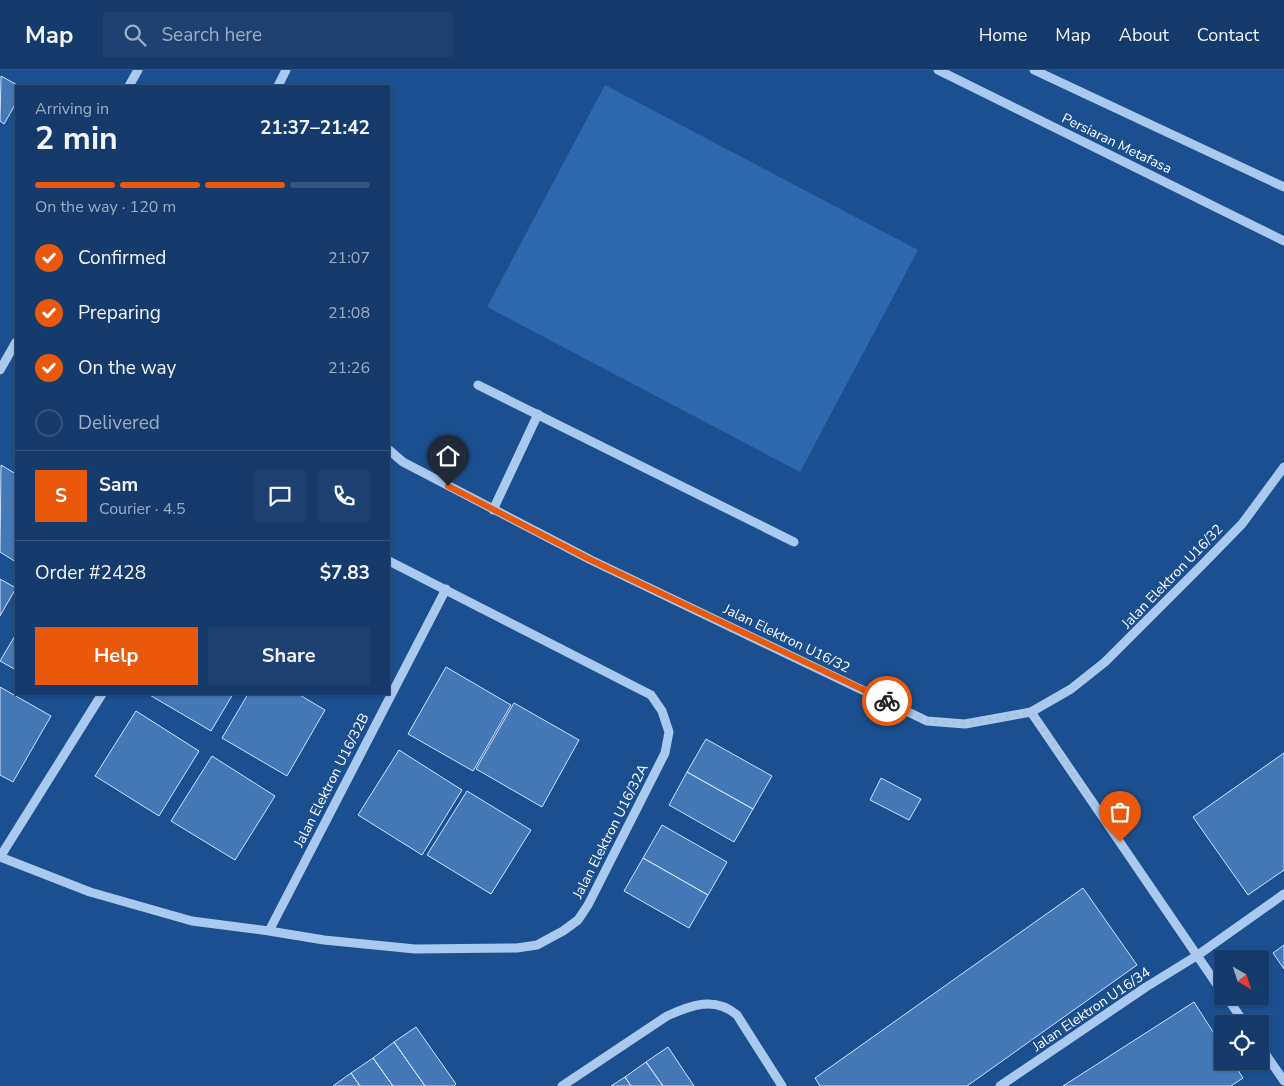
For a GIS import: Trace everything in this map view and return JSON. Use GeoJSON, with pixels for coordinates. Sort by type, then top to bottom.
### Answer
{"type":"FeatureCollection","features":[{"type":"Feature","properties":{"kind":"street"},"geometry":{"type":"LineString","coordinates":[[130,85],[138,70]]}},
{"type":"Feature","properties":{"kind":"street"},"geometry":{"type":"LineString","coordinates":[[278,85],[286,70]]}},
{"type":"Feature","properties":{"kind":"street","name":"Persiaran Metafasa"},"geometry":{"type":"LineString","coordinates":[[938,70],[1284,241]]}},
{"type":"Feature","properties":{"kind":"street"},"geometry":{"type":"LineString","coordinates":[[1037,71],[1284,187]]}},
{"type":"Feature","properties":{"kind":"street"},"geometry":{"type":"LineString","coordinates":[[0,370],[15,344]]}},
{"type":"Feature","properties":{"kind":"street"},"geometry":{"type":"LineString","coordinates":[[478,385],[794,542]]}},
{"type":"Feature","properties":{"kind":"street"},"geometry":{"type":"LineString","coordinates":[[493,510],[538,414]]}},
{"type":"Feature","properties":{"kind":"street","name":"Jalan Elektron U16/32"},"geometry":{"type":"LineString","coordinates":[[390,451],[404,462],[591,560],[927,721],[964,724],[1031,712],[1071,689],[1118,650],[1242,524],[1284,467]]}},
{"type":"Feature","properties":{"kind":"street","name":"Jalan Elektron U16/32A"},"geometry":{"type":"LineString","coordinates":[[0,857],[90,892],[192,921],[324,940],[415,949],[517,948],[537,946],[578,920],[592,897],[665,753],[669,732],[662,711],[651,695],[390,561]]}},
{"type":"Feature","properties":{"kind":"street","name":"Jalan Elektron U16/32B"},"geometry":{"type":"LineString","coordinates":[[269,931],[446,589]]}},
{"type":"Feature","properties":{"kind":"street"},"geometry":{"type":"LineString","coordinates":[[0,857],[101,695]]}},
{"type":"Feature","properties":{"kind":"street"},"geometry":{"type":"LineString","coordinates":[[1031,712],[1214,980]]}},
{"type":"Feature","properties":{"kind":"street","name":"Jalan Elektron U16/34"},"geometry":{"type":"LineString","coordinates":[[1000,1086],[1146,987],[1198,956],[1284,894]]}},
{"type":"Feature","properties":{"kind":"street"},"geometry":{"type":"LineString","coordinates":[[562,1086],[667,1016],[686,1007],[702,1004],[719,1004],[729,1008],[737,1015],[782,1086]]}},
{"type":"Feature","properties":{"kind":"street"},"geometry":{"type":"LineString","coordinates":[[1269,1059],[1284,1081]]}},
{"type":"Feature","properties":{"kind":"shaded area"},"geometry":{"type":"Polygon","coordinates":[[[605,85],[918,250],[800,472],[487,307],[605,85]]]}},
{"type":"Feature","properties":{"kind":"building"},"geometry":{"type":"Polygon","coordinates":[[[1,76],[17,85],[15,85],[15,105],[4,124],[0,121],[1,76]]]}},
{"type":"Feature","properties":{"kind":"building"},"geometry":{"type":"Polygon","coordinates":[[[1,465],[15,473],[15,561],[0,552],[1,465]]]}},
{"type":"Feature","properties":{"kind":"building"},"geometry":{"type":"Polygon","coordinates":[[[0,579],[15,587],[15,590],[0,616],[0,579]]]}},
{"type":"Feature","properties":{"kind":"building"},"geometry":{"type":"Polygon","coordinates":[[[15,636],[15,669],[0,661],[15,636]]]}},
{"type":"Feature","properties":{"kind":"building"},"geometry":{"type":"Polygon","coordinates":[[[446,667],[511,705],[473,771],[408,734],[446,667]]]}},
{"type":"Feature","properties":{"kind":"building"},"geometry":{"type":"Polygon","coordinates":[[[0,687],[51,716],[13,782],[0,775],[0,687]]]}},
{"type":"Feature","properties":{"kind":"building"},"geometry":{"type":"Polygon","coordinates":[[[150,695],[232,695],[211,731],[150,695]]]}},
{"type":"Feature","properties":{"kind":"building"},"geometry":{"type":"Polygon","coordinates":[[[247,695],[300,695],[325,710],[287,776],[222,738],[247,695]]]}},
{"type":"Feature","properties":{"kind":"building"},"geometry":{"type":"Polygon","coordinates":[[[514,703],[579,740],[542,807],[476,769],[514,703]]]}},
{"type":"Feature","properties":{"kind":"building"},"geometry":{"type":"Polygon","coordinates":[[[136,711],[199,751],[159,816],[95,776],[136,711]]]}},
{"type":"Feature","properties":{"kind":"building"},"geometry":{"type":"Polygon","coordinates":[[[706,739],[772,776],[753,809],[687,772],[706,739]]]}},
{"type":"Feature","properties":{"kind":"building"},"geometry":{"type":"Polygon","coordinates":[[[399,750],[462,790],[422,855],[358,815],[399,750]]]}},
{"type":"Feature","properties":{"kind":"building"},"geometry":{"type":"Polygon","coordinates":[[[1284,753],[1284,870],[1248,895],[1193,817],[1284,753]]]}},
{"type":"Feature","properties":{"kind":"building"},"geometry":{"type":"Polygon","coordinates":[[[212,756],[275,796],[235,860],[171,821],[212,756]]]}},
{"type":"Feature","properties":{"kind":"building"},"geometry":{"type":"Polygon","coordinates":[[[687,772],[753,809],[734,842],[669,805],[687,772]]]}},
{"type":"Feature","properties":{"kind":"building"},"geometry":{"type":"Polygon","coordinates":[[[881,778],[921,799],[909,820],[870,800],[881,778]]]}},
{"type":"Feature","properties":{"kind":"building"},"geometry":{"type":"Polygon","coordinates":[[[467,791],[531,830],[491,894],[427,855],[467,791]]]}},
{"type":"Feature","properties":{"kind":"building"},"geometry":{"type":"Polygon","coordinates":[[[662,825],[727,862],[708,895],[643,858],[662,825]]]}},
{"type":"Feature","properties":{"kind":"building"},"geometry":{"type":"Polygon","coordinates":[[[643,858],[708,895],[689,928],[624,891],[643,858]]]}},
{"type":"Feature","properties":{"kind":"building"},"geometry":{"type":"Polygon","coordinates":[[[1083,888],[1137,965],[967,1086],[820,1086],[815,1078],[1083,888]]]}},
{"type":"Feature","properties":{"kind":"building"},"geometry":{"type":"Polygon","coordinates":[[[1284,945],[1284,969],[1273,953],[1284,945]]]}},
{"type":"Feature","properties":{"kind":"building"},"geometry":{"type":"Polygon","coordinates":[[[1194,1002],[1214,1033],[1214,1070],[1238,1070],[1243,1078],[1231,1086],[1063,1086],[1194,1002]]]}},
{"type":"Feature","properties":{"kind":"building"},"geometry":{"type":"Polygon","coordinates":[[[416,1027],[456,1084],[454,1086],[425,1086],[394,1042],[416,1027]]]}},
{"type":"Feature","properties":{"kind":"building"},"geometry":{"type":"Polygon","coordinates":[[[394,1042],[425,1086],[393,1086],[373,1058],[394,1042]]]}},
{"type":"Feature","properties":{"kind":"building"},"geometry":{"type":"Polygon","coordinates":[[[668,1047],[694,1086],[663,1086],[646,1062],[668,1047]]]}},
{"type":"Feature","properties":{"kind":"building"},"geometry":{"type":"Polygon","coordinates":[[[373,1058],[393,1086],[360,1086],[351,1073],[373,1058]]]}},
{"type":"Feature","properties":{"kind":"building"},"geometry":{"type":"Polygon","coordinates":[[[646,1062],[663,1086],[631,1086],[625,1077],[646,1062]]]}},
{"type":"Feature","properties":{"kind":"building"},"geometry":{"type":"Polygon","coordinates":[[[351,1073],[360,1086],[333,1086],[351,1073]]]}},
{"type":"Feature","properties":{"kind":"building"},"geometry":{"type":"Polygon","coordinates":[[[625,1077],[631,1086],[611,1086],[625,1077]]]}},
{"type":"Feature","properties":{"kind":"way so far"},"geometry":{"type":"LineString","coordinates":[[887,701],[927,721],[964,724],[1031,712],[1120,842]]}},
{"type":"Feature","properties":{"kind":"route"},"geometry":{"type":"LineString","coordinates":[[448,486],[591,560],[887,701]]}}]}
